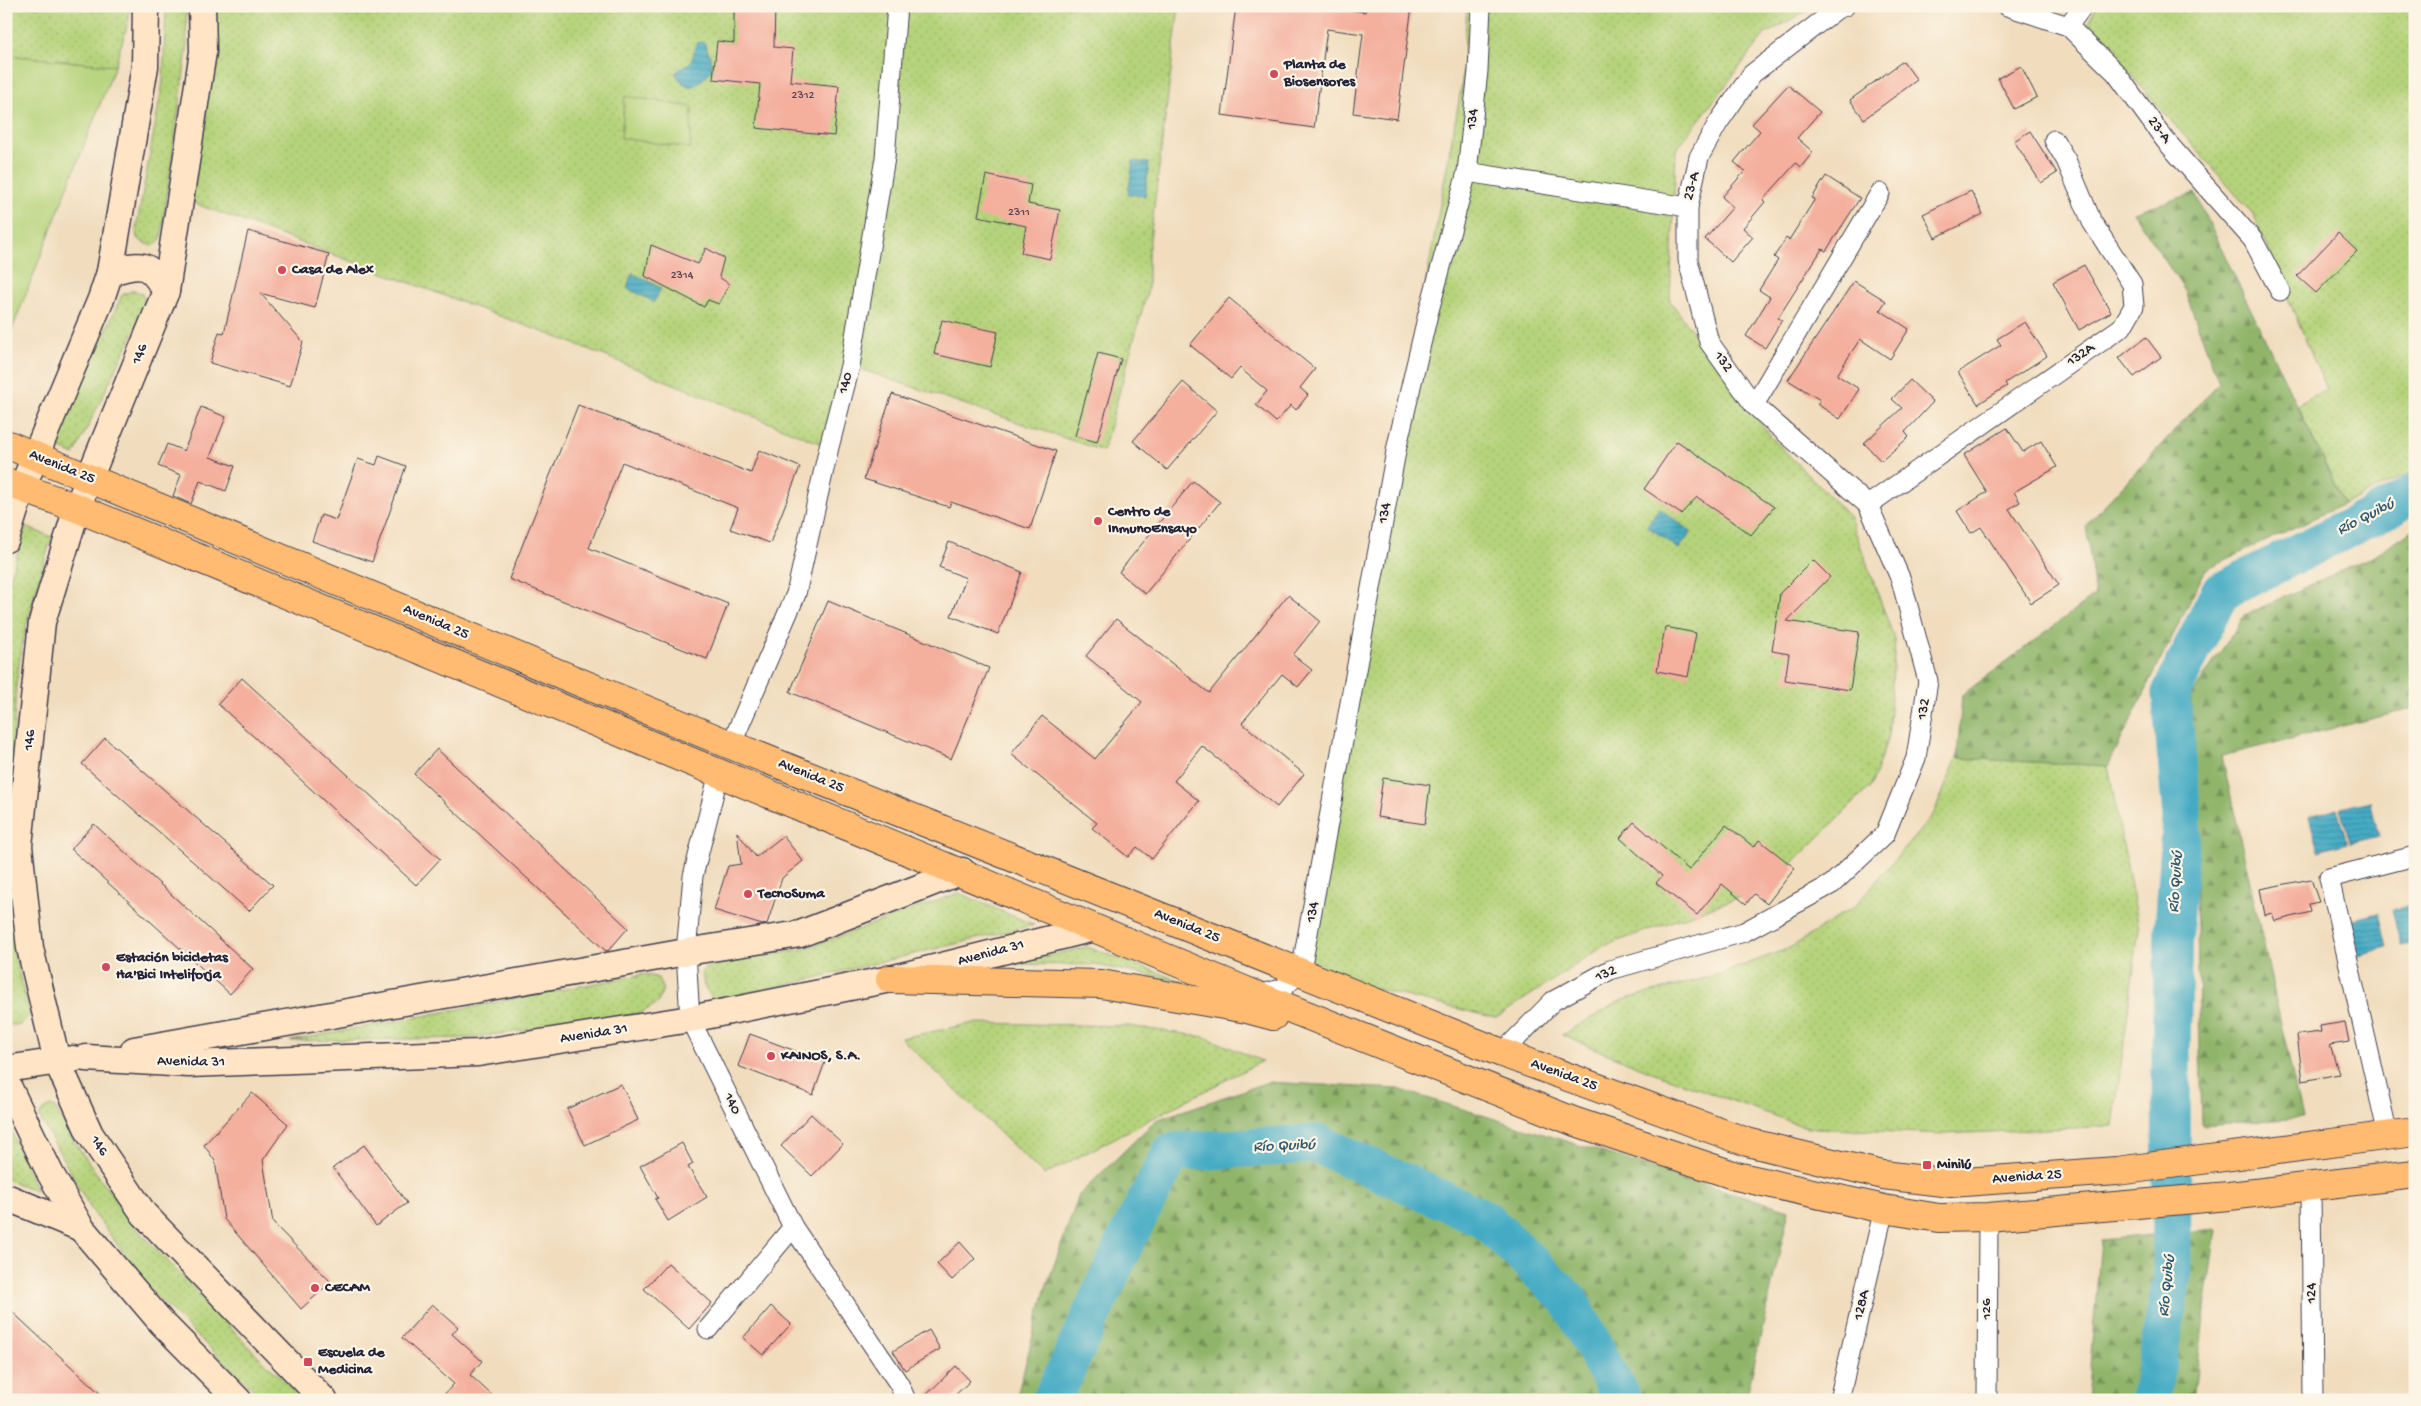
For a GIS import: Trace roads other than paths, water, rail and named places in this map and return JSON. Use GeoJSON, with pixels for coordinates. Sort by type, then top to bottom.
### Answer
{"type":"FeatureCollection","features":[{"type":"Feature","properties":{"kind":"main road"},"geometry":{"type":"LineString","coordinates":[[6,539],[14,485],[36,455],[101,299],[110,272],[145,66],[146,6]]}},
{"type":"Feature","properties":{"kind":"main road","name":"146"},"geometry":{"type":"LineString","coordinates":[[202,6],[203,52],[166,291],[76,508],[42,622],[19,846],[30,948],[57,1061],[90,1134],[144,1214],[324,1400]]}},
{"type":"Feature","properties":{"kind":"main road"},"geometry":{"type":"LineString","coordinates":[[110,272],[133,266],[144,266],[156,274],[166,291]]}},
{"type":"Feature","properties":{"kind":"main road","name":"Avenida 25"},"geometry":{"type":"LineString","coordinates":[[6,444],[731,745],[1502,1052],[1747,1142],[1882,1175],[1951,1183],[2117,1171],[2415,1132]]}},
{"type":"Feature","properties":{"kind":"main road"},"geometry":{"type":"LineString","coordinates":[[14,485],[76,508],[962,872],[1256,995],[1573,1121],[1736,1176],[1884,1209],[1939,1218],[1988,1217],[2229,1196],[2415,1174]]}},
{"type":"Feature","properties":{"kind":"main road"},"geometry":{"type":"LineString","coordinates":[[6,792],[11,791],[27,773]]}},
{"type":"Feature","properties":{"kind":"main road"},"geometry":{"type":"LineString","coordinates":[[962,872],[1025,861]]}},
{"type":"Feature","properties":{"kind":"main road","name":"Avenida 31"},"geometry":{"type":"LineString","coordinates":[[6,1069],[202,1039],[686,952],[800,934],[962,872]]}},
{"type":"Feature","properties":{"kind":"main road","name":"Avenida 31"},"geometry":{"type":"LineString","coordinates":[[86,1058],[189,1064],[478,1053],[690,1019],[890,979],[1094,928]]}},
{"type":"Feature","properties":{"kind":"main road"},"geometry":{"type":"LineString","coordinates":[[890,979],[1101,984],[1248,1009],[1413,1056]]}},
{"type":"Feature","properties":{"kind":"main road"},"geometry":{"type":"LineString","coordinates":[[6,1082],[50,1174],[82,1228],[162,1322],[238,1400]]}},
{"type":"Feature","properties":{"kind":"main road"},"geometry":{"type":"LineString","coordinates":[[6,1197],[82,1228]]}},
{"type":"Feature","properties":{"kind":"street","name":"140"},"geometry":{"type":"LineString","coordinates":[[731,745],[796,594],[829,447],[850,366],[885,158],[897,6]]}},
{"type":"Feature","properties":{"kind":"street","name":"134"},"geometry":{"type":"LineString","coordinates":[[1301,971],[1397,446],[1428,314],[1467,172],[1478,71],[1481,6]]}},
{"type":"Feature","properties":{"kind":"street","name":"23-A"},"geometry":{"type":"LineString","coordinates":[[1467,172],[1688,207],[1699,158],[1718,123],[1752,74],[1837,9],[1845,6]]}},
{"type":"Feature","properties":{"kind":"street","name":"23-A"},"geometry":{"type":"LineString","coordinates":[[2007,6],[2068,26],[2116,73],[2165,140],[2253,240],[2280,291]]}},
{"type":"Feature","properties":{"kind":"street"},"geometry":{"type":"LineString","coordinates":[[2068,26],[2083,6]]}},
{"type":"Feature","properties":{"kind":"street","name":"132A"},"geometry":{"type":"LineString","coordinates":[[1868,505],[2122,327],[2134,306],[2132,284],[2092,222],[2066,160],[2054,140]]}},
{"type":"Feature","properties":{"kind":"street"},"geometry":{"type":"LineString","coordinates":[[1754,404],[1880,193]]}},
{"type":"Feature","properties":{"kind":"street","name":"132"},"geometry":{"type":"LineString","coordinates":[[1502,1052],[1552,1001],[1610,970],[1744,932],[1832,884],[1885,834],[1916,758],[1928,681],[1902,580],[1868,505],[1754,404],[1709,342],[1688,260],[1688,207]]}},
{"type":"Feature","properties":{"kind":"street","name":"140"},"geometry":{"type":"LineString","coordinates":[[719,773],[694,876],[686,952],[690,1019],[793,1226],[899,1384],[906,1400]]}},
{"type":"Feature","properties":{"kind":"street"},"geometry":{"type":"LineString","coordinates":[[2388,1135],[2329,878],[2415,856]]}},
{"type":"Feature","properties":{"kind":"street"},"geometry":{"type":"LineString","coordinates":[[1256,995],[1282,989],[1301,971]]}},
{"type":"Feature","properties":{"kind":"street","name":"124"},"geometry":{"type":"LineString","coordinates":[[2311,1186],[2314,1400]]}},
{"type":"Feature","properties":{"kind":"street","name":"128A"},"geometry":{"type":"LineString","coordinates":[[1839,1400],[1884,1209]]}},
{"type":"Feature","properties":{"kind":"street","name":"126"},"geometry":{"type":"LineString","coordinates":[[1987,1400],[1988,1217]]}},
{"type":"Feature","properties":{"kind":"street"},"geometry":{"type":"LineString","coordinates":[[708,1329],[793,1226]]}},
{"type":"Feature","properties":{"kind":"water"},"geometry":{"type":"Polygon","coordinates":[[[704,42],[710,56],[712,70],[700,82],[690,87],[683,83],[675,73],[691,62],[697,43],[704,42]]]}},
{"type":"Feature","properties":{"kind":"water"},"geometry":{"type":"Polygon","coordinates":[[[1133,161],[1149,163],[1145,196],[1128,194],[1133,161]]]}},
{"type":"Feature","properties":{"kind":"water"},"geometry":{"type":"Polygon","coordinates":[[[632,273],[661,288],[654,302],[627,288],[632,273]]]}},
{"type":"Feature","properties":{"kind":"water"},"geometry":{"type":"Polygon","coordinates":[[[1659,508],[1691,532],[1679,549],[1647,526],[1659,508]]]}},
{"type":"Feature","properties":{"kind":"water"},"geometry":{"type":"Polygon","coordinates":[[[2370,801],[2379,836],[2350,843],[2341,808],[2370,801]]]}},
{"type":"Feature","properties":{"kind":"water"},"geometry":{"type":"Polygon","coordinates":[[[2338,808],[2347,843],[2318,851],[2309,816],[2338,808]]]}},
{"type":"Feature","properties":{"kind":"water"},"geometry":{"type":"Polygon","coordinates":[[[2415,904],[2415,942],[2401,945],[2392,910],[2415,904]]]}},
{"type":"Feature","properties":{"kind":"water"},"geometry":{"type":"Polygon","coordinates":[[[2379,913],[2387,947],[2359,955],[2349,920],[2379,913]]]}},
{"type":"Feature","properties":{"kind":"waterway","name":"Río Quibú"},"geometry":{"type":"LineString","coordinates":[[2150,1400],[2172,1279],[2171,1050],[2174,927],[2182,817],[2171,693],[2220,592],[2393,506],[2415,493]]}},
{"type":"Feature","properties":{"kind":"waterway","name":"Río Quibú"},"geometry":{"type":"LineString","coordinates":[[1052,1400],[1126,1240],[1172,1152],[1318,1144],[1485,1219],[1569,1300],[1622,1400]]}},
{"type":"Feature","properties":{"kind":"place","name":"Planta de Biosensores"},"geometry":{"type":"Point","coordinates":[1274,74]}},
{"type":"Feature","properties":{"kind":"place","name":"Casa de Alex"},"geometry":{"type":"Point","coordinates":[282,270]}},
{"type":"Feature","properties":{"kind":"place","name":"Centro de InmunoEnsayo"},"geometry":{"type":"Point","coordinates":[1098,521]}},
{"type":"Feature","properties":{"kind":"place","name":"TecnoSuma"},"geometry":{"type":"Point","coordinates":[748,894]}},
{"type":"Feature","properties":{"kind":"place","name":"Estación bicicletas Ha'Bici Inteliforja"},"geometry":{"type":"Point","coordinates":[106,967]}},
{"type":"Feature","properties":{"kind":"place","name":"KAINOS, S.A."},"geometry":{"type":"Point","coordinates":[771,1056]}},
{"type":"Feature","properties":{"kind":"place","name":"Minilú"},"geometry":{"type":"Point","coordinates":[1927,1165]}},
{"type":"Feature","properties":{"kind":"place","name":"CECAM"},"geometry":{"type":"Point","coordinates":[315,1288]}},
{"type":"Feature","properties":{"kind":"place","name":"Escuela de Medicina"},"geometry":{"type":"Point","coordinates":[308,1362]}}]}
